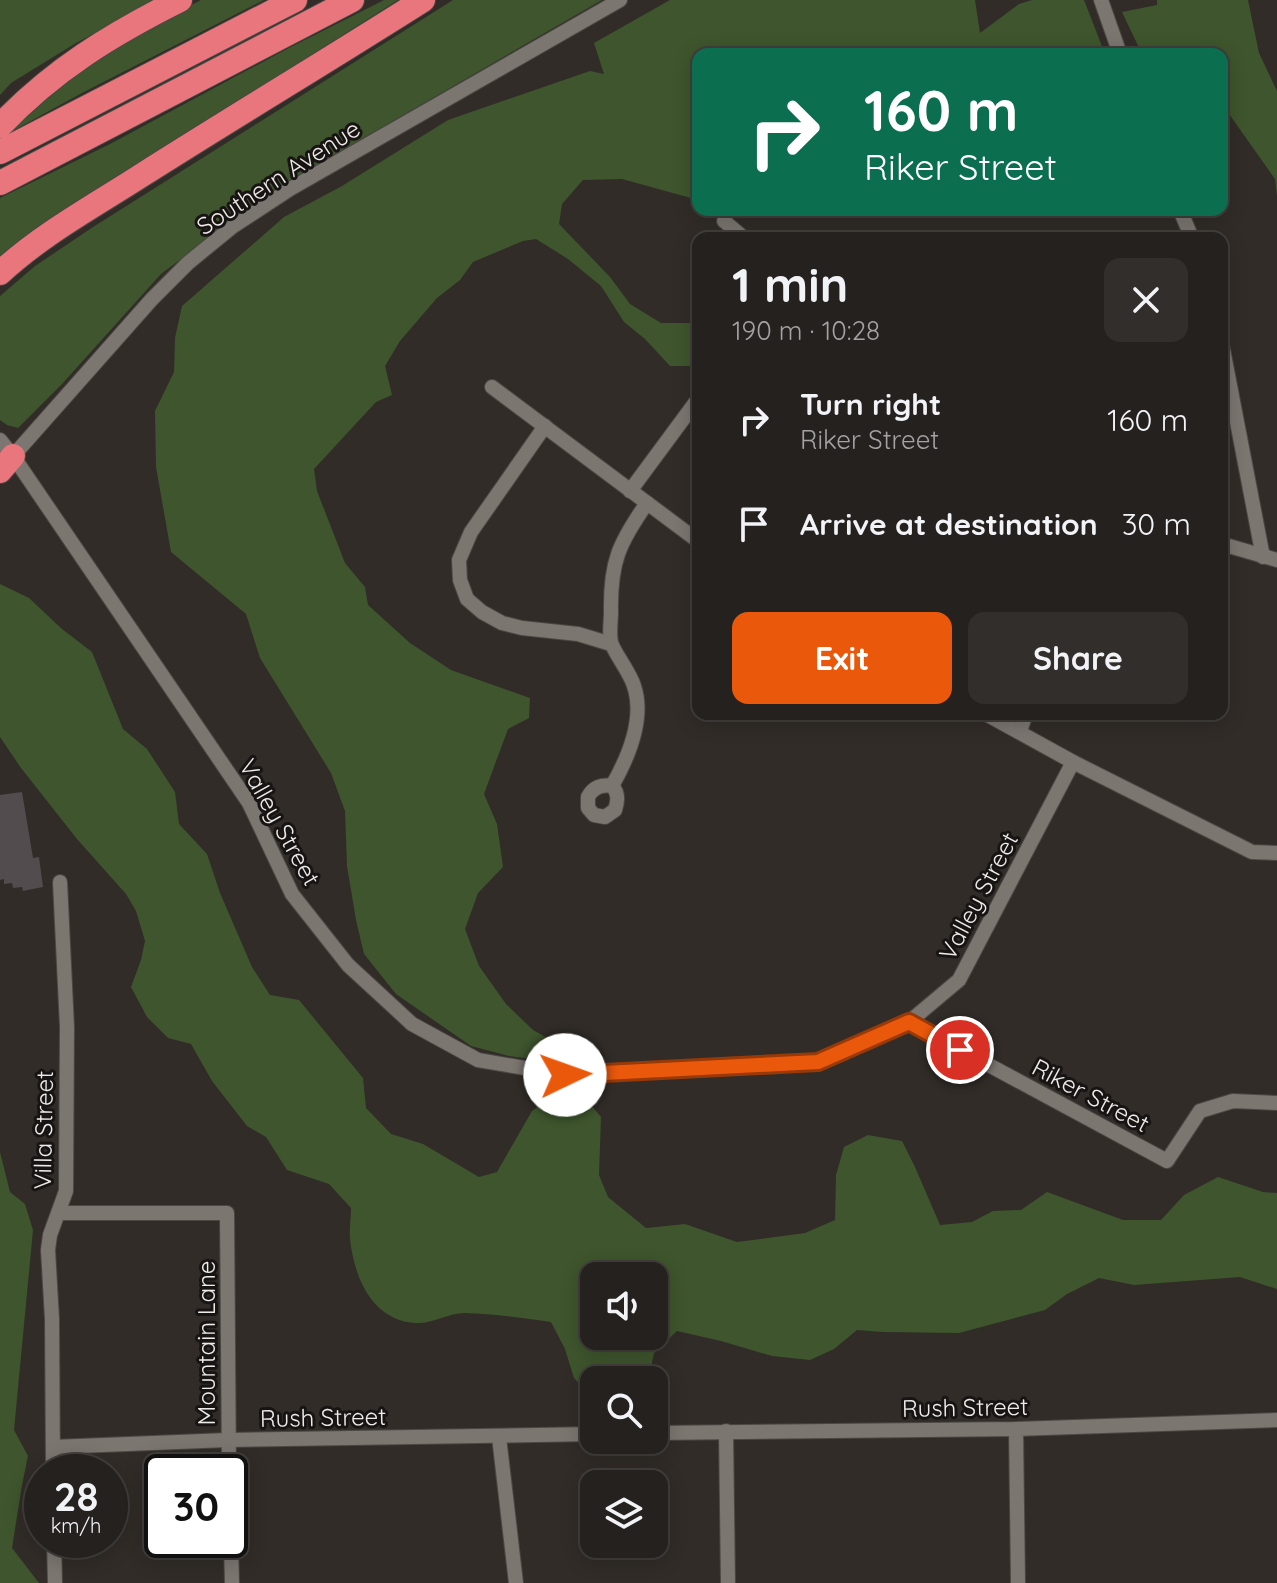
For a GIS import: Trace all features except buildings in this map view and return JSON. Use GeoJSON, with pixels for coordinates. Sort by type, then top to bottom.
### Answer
{"type":"FeatureCollection","features":[{"type":"Feature","properties":{"kind":"highway"},"geometry":{"type":"LineString","coordinates":[[0,126],[55,74],[93,47],[180,0]]}},
{"type":"Feature","properties":{"kind":"highway"},"geometry":{"type":"LineString","coordinates":[[0,152],[295,0]]}},
{"type":"Feature","properties":{"kind":"highway"},"geometry":{"type":"LineString","coordinates":[[0,183],[352,0]]}},
{"type":"Feature","properties":{"kind":"highway"},"geometry":{"type":"LineString","coordinates":[[0,273],[62,226],[423,0]]}},
{"type":"Feature","properties":{"kind":"street","name":"Southern Avenue"},"geometry":{"type":"LineString","coordinates":[[4,456],[152,299],[188,263],[232,227],[290,189],[620,0]]}},
{"type":"Feature","properties":{"kind":"street"},"geometry":{"type":"LineString","coordinates":[[1101,0],[1118,48]]}},
{"type":"Feature","properties":{"kind":"street"},"geometry":{"type":"LineString","coordinates":[[724,221],[737,232]]}},
{"type":"Feature","properties":{"kind":"street"},"geometry":{"type":"LineString","coordinates":[[1228,371],[1270,558],[1228,546]]}},
{"type":"Feature","properties":{"kind":"street"},"geometry":{"type":"LineString","coordinates":[[492,387],[692,537]]}},
{"type":"Feature","properties":{"kind":"street"},"geometry":{"type":"LineString","coordinates":[[630,491],[692,407]]}},
{"type":"Feature","properties":{"kind":"street"},"geometry":{"type":"LineString","coordinates":[[545,426],[471,532],[459,560],[460,580],[467,599],[502,623],[578,634],[611,644]]}},
{"type":"Feature","properties":{"kind":"street","name":"Valley Street"},"geometry":{"type":"LineString","coordinates":[[4,456],[249,803],[292,894],[348,965],[412,1024],[478,1060],[565,1075],[818,1062],[909,1022],[959,980],[1073,762]]}},
{"type":"Feature","properties":{"kind":"street"},"geometry":{"type":"LineString","coordinates":[[612,786],[630,749],[637,720],[635,689],[611,644],[611,586],[619,548],[647,503]]}},
{"type":"Feature","properties":{"kind":"street"},"geometry":{"type":"LineString","coordinates":[[998,720],[1073,762],[1252,852],[1277,853]]}},
{"type":"Feature","properties":{"kind":"street"},"geometry":{"type":"LineString","coordinates":[[1020,731],[1024,720]]}},
{"type":"Feature","properties":{"kind":"street","name":"Villa Street"},"geometry":{"type":"LineString","coordinates":[[53,1454],[48,1250],[50,1235],[66,1191],[67,1027],[60,882]]}},
{"type":"Feature","properties":{"kind":"street","name":"Riker Street"},"geometry":{"type":"LineString","coordinates":[[909,1022],[1167,1161],[1200,1111],[1233,1101],[1277,1103]]}},
{"type":"Feature","properties":{"kind":"street","name":"Mountain Lane"},"geometry":{"type":"LineString","coordinates":[[59,1213],[227,1213],[228,1454]]}},
{"type":"Feature","properties":{"kind":"street","name":"Rush Street"},"geometry":{"type":"LineString","coordinates":[[668,1433],[1016,1429],[1277,1420]]}},
{"type":"Feature","properties":{"kind":"street"},"geometry":{"type":"LineString","coordinates":[[1016,1429],[1018,1583]]}},
{"type":"Feature","properties":{"kind":"street"},"geometry":{"type":"LineString","coordinates":[[726,1431],[728,1583]]}},
{"type":"Feature","properties":{"kind":"street","name":"Rush Street"},"geometry":{"type":"LineString","coordinates":[[53,1447],[228,1440],[580,1434]]}},
{"type":"Feature","properties":{"kind":"street"},"geometry":{"type":"LineString","coordinates":[[499,1437],[516,1583]]}},
{"type":"Feature","properties":{"kind":"street"},"geometry":{"type":"LineString","coordinates":[[54,1558],[55,1583]]}},
{"type":"Feature","properties":{"kind":"street"},"geometry":{"type":"LineString","coordinates":[[231,1558],[232,1583]]}},
{"type":"Feature","properties":{"kind":"green space"},"geometry":{"type":"Polygon","coordinates":[[[0,0],[158,0],[76,43],[11,83],[0,95],[0,0]]]}},
{"type":"Feature","properties":{"kind":"green space"},"geometry":{"type":"Polygon","coordinates":[[[201,0],[264,0],[7,134],[29,109],[93,61],[201,0]]]}},
{"type":"Feature","properties":{"kind":"green space"},"geometry":{"type":"Polygon","coordinates":[[[384,0],[398,0],[66,210],[0,258],[0,198],[110,144],[384,0]]]}},
{"type":"Feature","properties":{"kind":"green space"},"geometry":{"type":"Polygon","coordinates":[[[453,0],[602,0],[270,192],[161,274],[18,428],[0,420],[0,296],[35,266],[93,227],[453,0]]]}},
{"type":"Feature","properties":{"kind":"green space"},"geometry":{"type":"Polygon","coordinates":[[[670,0],[975,0],[980,33],[1019,4],[1032,0],[1084,0],[1103,48],[692,48],[692,198],[622,179],[583,180],[562,204],[559,224],[610,277],[630,304],[661,323],[692,323],[692,366],[670,366],[624,322],[601,286],[568,259],[536,239],[523,241],[473,262],[460,280],[437,298],[400,341],[385,366],[392,395],[376,402],[314,469],[317,491],[345,563],[365,587],[368,605],[410,643],[451,670],[530,698],[529,718],[508,729],[484,794],[497,824],[503,867],[478,893],[465,929],[479,966],[506,1004],[533,1030],[564,1047],[571,1055],[546,1061],[471,1046],[396,994],[364,954],[347,866],[345,811],[331,773],[260,658],[246,614],[171,552],[156,467],[155,411],[174,372],[175,338],[182,306],[284,217],[342,186],[448,120],[590,71],[604,74],[594,43],[670,0]]]}},
{"type":"Feature","properties":{"kind":"green space"},"geometry":{"type":"Polygon","coordinates":[[[1157,0],[1248,0],[1259,53],[1277,91],[1277,196],[1275,179],[1228,112],[1228,48],[1139,48],[1122,12],[1157,5],[1157,0]]]}},
{"type":"Feature","properties":{"kind":"green space"},"geometry":{"type":"Polygon","coordinates":[[[0,584],[29,598],[92,652],[123,729],[147,749],[175,792],[179,824],[207,854],[252,967],[270,995],[299,1000],[363,1078],[366,1108],[391,1134],[423,1144],[479,1177],[497,1172],[532,1111],[555,1095],[585,1098],[601,1117],[599,1175],[608,1197],[646,1228],[685,1224],[737,1242],[805,1233],[835,1220],[836,1175],[844,1147],[868,1135],[902,1141],[940,1225],[972,1222],[993,1211],[1021,1210],[1047,1192],[1123,1220],[1161,1220],[1184,1195],[1218,1177],[1263,1192],[1277,1193],[1277,1289],[1240,1277],[1134,1285],[1099,1278],[1067,1294],[1045,1310],[959,1333],[857,1330],[834,1349],[810,1360],[772,1356],[677,1331],[668,1340],[668,1262],[580,1262],[580,1350],[657,1350],[651,1366],[580,1366],[580,1385],[574,1378],[565,1349],[551,1322],[465,1313],[422,1323],[401,1320],[377,1306],[361,1282],[350,1239],[351,1208],[329,1184],[287,1170],[266,1137],[247,1126],[212,1081],[191,1044],[168,1038],[147,1017],[131,987],[145,941],[136,911],[126,894],[77,839],[0,737],[0,584]]]}},
{"type":"Feature","properties":{"kind":"green space"},"geometry":{"type":"Polygon","coordinates":[[[0,1152],[10,1192],[25,1204],[33,1230],[14,1430],[27,1454],[24,1454],[24,1475],[12,1548],[39,1583],[0,1583],[0,1152]]]}},
{"type":"Feature","properties":{"kind":"route"},"geometry":{"type":"LineString","coordinates":[[565,1075],[818,1062],[909,1022],[960,1050]]}}]}
